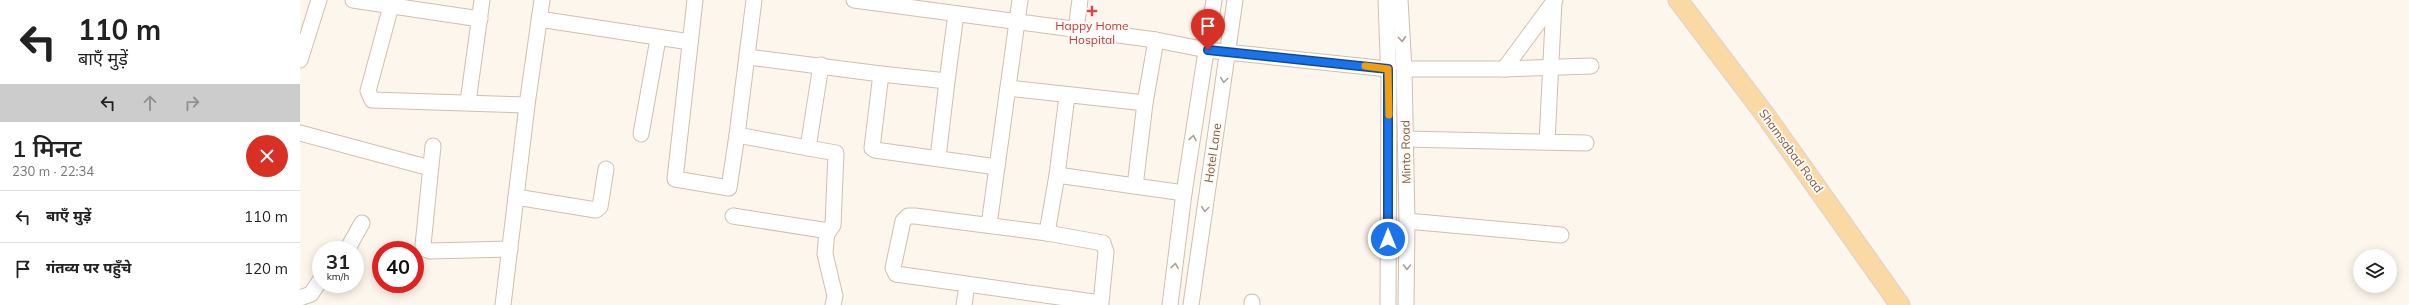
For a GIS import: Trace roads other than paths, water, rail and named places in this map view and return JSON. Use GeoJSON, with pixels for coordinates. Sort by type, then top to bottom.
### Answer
{"type":"FeatureCollection","features":[{"type":"Feature","properties":{"kind":"main road","name":"Shamsabad Road"},"geometry":{"type":"LineString","coordinates":[[1678,0],[1766,116],[1900,305]]}},
{"type":"Feature","properties":{"kind":"street"},"geometry":{"type":"LineString","coordinates":[[300,60],[317,6],[305,0]]}},
{"type":"Feature","properties":{"kind":"street"},"geometry":{"type":"LineString","coordinates":[[353,0],[480,19]]}},
{"type":"Feature","properties":{"kind":"street"},"geometry":{"type":"LineString","coordinates":[[468,102],[482,0]]}},
{"type":"Feature","properties":{"kind":"street"},"geometry":{"type":"LineString","coordinates":[[503,305],[527,105],[542,0]]}},
{"type":"Feature","properties":{"kind":"street"},"geometry":{"type":"LineString","coordinates":[[695,0],[675,179],[729,188],[748,57],[754,0]]}},
{"type":"Feature","properties":{"kind":"street"},"geometry":{"type":"LineString","coordinates":[[854,0],[884,2],[956,14],[1156,40],[1208,50],[1388,69]]}},
{"type":"Feature","properties":{"kind":"street"},"geometry":{"type":"LineString","coordinates":[[989,225],[1020,0]]}},
{"type":"Feature","properties":{"kind":"street"},"geometry":{"type":"LineString","coordinates":[[1076,29],[1080,0]]}},
{"type":"Feature","properties":{"kind":"street"},"geometry":{"type":"LineString","coordinates":[[1170,305],[1184,193],[1208,50],[1214,0]]}},
{"type":"Feature","properties":{"kind":"street","name":"Hotel Lane"},"geometry":{"type":"LineString","coordinates":[[1191,305],[1235,0]]}},
{"type":"Feature","properties":{"kind":"street","name":"Minto Road"},"geometry":{"type":"LineString","coordinates":[[1386,0],[1388,69],[1388,305]]}},
{"type":"Feature","properties":{"kind":"street","name":"Minto Road"},"geometry":{"type":"LineString","coordinates":[[1400,0],[1404,69],[1407,221],[1406,305]]}},
{"type":"Feature","properties":{"kind":"street"},"geometry":{"type":"LineString","coordinates":[[1504,70],[1555,1]]}},
{"type":"Feature","properties":{"kind":"street"},"geometry":{"type":"LineString","coordinates":[[1547,142],[1555,1]]}},
{"type":"Feature","properties":{"kind":"street"},"geometry":{"type":"LineString","coordinates":[[391,6],[368,91],[369,98],[376,100],[527,105]]}},
{"type":"Feature","properties":{"kind":"street"},"geometry":{"type":"LineString","coordinates":[[938,158],[956,14]]}},
{"type":"Feature","properties":{"kind":"street"},"geometry":{"type":"LineString","coordinates":[[539,19],[658,39],[690,42]]}},
{"type":"Feature","properties":{"kind":"street"},"geometry":{"type":"LineString","coordinates":[[641,134],[658,39]]}},
{"type":"Feature","properties":{"kind":"street"},"geometry":{"type":"LineString","coordinates":[[1136,186],[1145,103],[1156,40]]}},
{"type":"Feature","properties":{"kind":"street"},"geometry":{"type":"LineString","coordinates":[[748,57],[821,65],[881,74],[947,80]]}},
{"type":"Feature","properties":{"kind":"street"},"geometry":{"type":"LineString","coordinates":[[808,148],[821,65]]}},
{"type":"Feature","properties":{"kind":"street"},"geometry":{"type":"LineString","coordinates":[[1404,69],[1504,70],[1591,66]]}},
{"type":"Feature","properties":{"kind":"street"},"geometry":{"type":"LineString","coordinates":[[881,74],[872,148],[875,150],[996,167]]}},
{"type":"Feature","properties":{"kind":"street"},"geometry":{"type":"LineString","coordinates":[[1008,88],[1067,96],[1145,103]]}},
{"type":"Feature","properties":{"kind":"street"},"geometry":{"type":"LineString","coordinates":[[1047,233],[1057,175],[1067,96]]}},
{"type":"Feature","properties":{"kind":"street"},"geometry":{"type":"LineString","coordinates":[[300,133],[430,168]]}},
{"type":"Feature","properties":{"kind":"street"},"geometry":{"type":"LineString","coordinates":[[732,216],[831,230],[833,225],[838,154],[737,135]]}},
{"type":"Feature","properties":{"kind":"street"},"geometry":{"type":"LineString","coordinates":[[1405,139],[1586,143]]}},
{"type":"Feature","properties":{"kind":"street"},"geometry":{"type":"LineString","coordinates":[[433,146],[423,245],[425,249],[430,251],[510,249]]}},
{"type":"Feature","properties":{"kind":"street"},"geometry":{"type":"LineString","coordinates":[[516,197],[596,210],[600,207],[606,169]]}},
{"type":"Feature","properties":{"kind":"street"},"geometry":{"type":"LineString","coordinates":[[1057,175],[1184,193]]}},
{"type":"Feature","properties":{"kind":"street"},"geometry":{"type":"LineString","coordinates":[[915,216],[1047,233],[1103,243],[1106,252],[1101,304],[1030,299],[967,285],[896,274],[894,268],[903,221],[906,217],[915,216]]}},
{"type":"Feature","properties":{"kind":"street"},"geometry":{"type":"LineString","coordinates":[[1407,221],[1561,235]]}},
{"type":"Feature","properties":{"kind":"street"},"geometry":{"type":"LineString","coordinates":[[352,241],[362,223]]}},
{"type":"Feature","properties":{"kind":"street"},"geometry":{"type":"LineString","coordinates":[[826,230],[825,254],[835,296],[833,305]]}},
{"type":"Feature","properties":{"kind":"street"},"geometry":{"type":"LineString","coordinates":[[964,305],[967,285]]}},
{"type":"Feature","properties":{"kind":"street"},"geometry":{"type":"LineString","coordinates":[[300,298],[310,294],[312,291]]}},
{"type":"Feature","properties":{"kind":"place","name":"Happy Home Hospital"},"geometry":{"type":"Point","coordinates":[1092,11]}}]}
